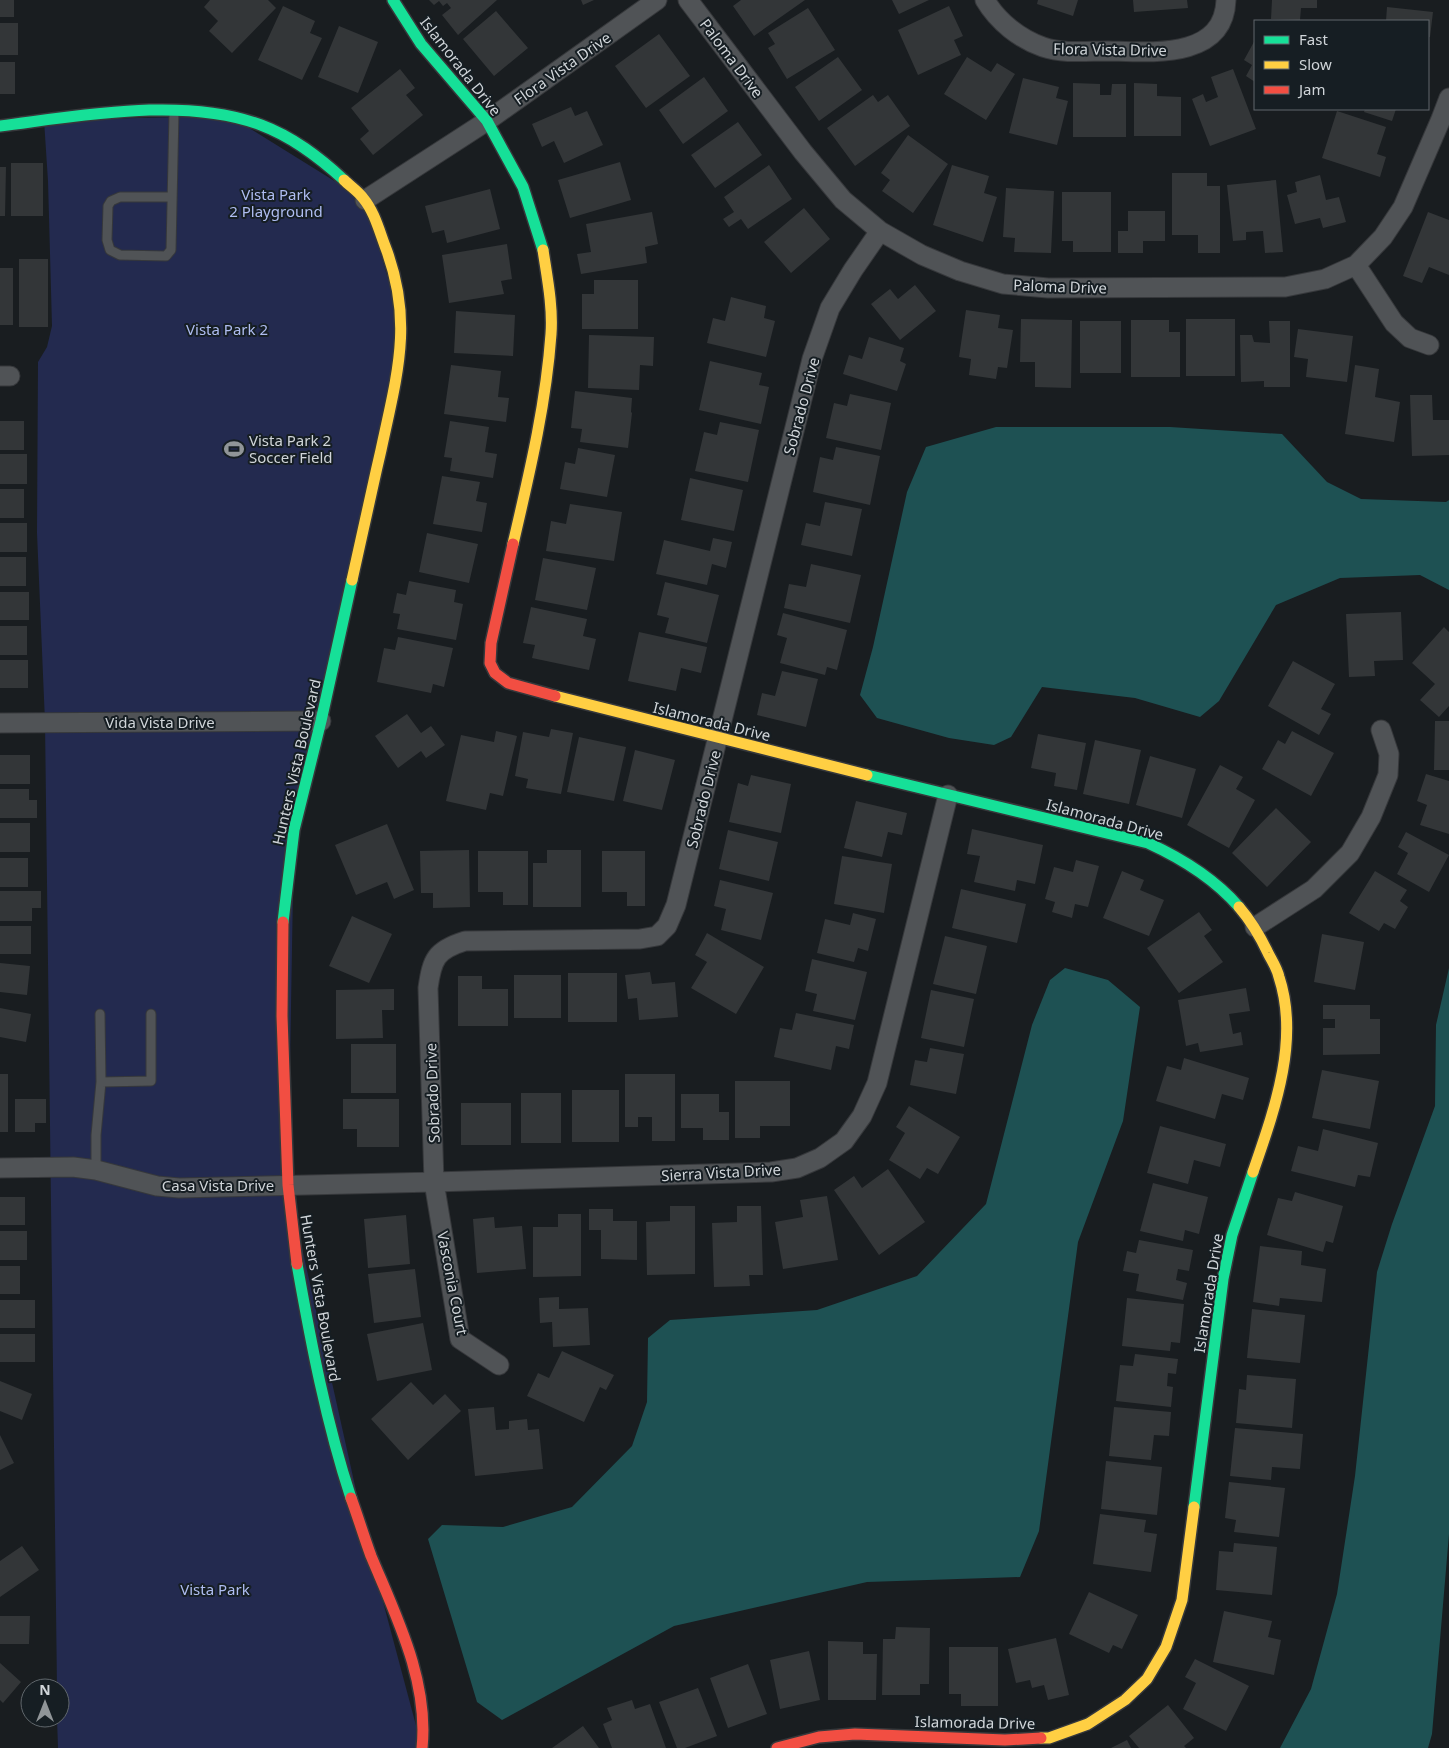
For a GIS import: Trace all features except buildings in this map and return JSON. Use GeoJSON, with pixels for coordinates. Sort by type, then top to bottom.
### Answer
{"type":"FeatureCollection","features":[{"type":"Feature","properties":{"kind":"street","name":"Islamorada Drive"},"geometry":{"type":"LineString","coordinates":[[393,0],[422,44],[487,121],[523,188],[543,247],[549,292],[551,332],[545,385],[531,464],[491,644],[490,663],[498,676],[507,683],[717,738],[1148,843],[1177,855],[1209,877],[1229,894],[1255,927],[1280,978],[1287,1019],[1286,1063],[1276,1107],[1232,1235],[1223,1279],[1182,1600],[1166,1648],[1147,1679],[1125,1700],[1088,1724],[1049,1738],[1005,1740],[855,1734],[819,1738],[777,1748]]}},
{"type":"Feature","properties":{"kind":"street","name":"Flora Vista Drive"},"geometry":{"type":"LineString","coordinates":[[365,200],[487,121],[657,0]]}},
{"type":"Feature","properties":{"kind":"street","name":"Paloma Drive"},"geometry":{"type":"LineString","coordinates":[[688,0],[803,152],[843,200],[880,230],[922,255],[960,271],[1003,284],[1048,288],[1285,287],[1325,279],[1356,264],[1383,238],[1403,206],[1442,119],[1449,98]]}},
{"type":"Feature","properties":{"kind":"street","name":"Flora Vista Drive"},"geometry":{"type":"LineString","coordinates":[[985,0],[990,9],[1004,24],[1023,38],[1044,48],[1065,51],[1165,52],[1184,49],[1204,40],[1217,28],[1226,9],[1226,0]]}},
{"type":"Feature","properties":{"kind":"street","name":"Hunters Vista Boulevard"},"geometry":{"type":"LineString","coordinates":[[0,126],[98,114],[174,112],[230,116],[256,123],[305,147],[327,164],[365,200],[388,250],[400,295],[402,327],[398,367],[321,721],[294,830],[283,918],[282,1016],[288,1184],[295,1255],[311,1343],[337,1456],[370,1553],[407,1644],[420,1695],[422,1748]]}},
{"type":"Feature","properties":{"kind":"street","name":"Sobrado Drive"},"geometry":{"type":"LineString","coordinates":[[434,1182],[428,988],[430,973],[436,958],[448,946],[465,941],[640,939],[656,936],[667,926],[676,905],[812,359],[830,308],[880,230]]}},
{"type":"Feature","properties":{"kind":"street"},"geometry":{"type":"LineString","coordinates":[[1356,264],[1394,322],[1410,338],[1429,346]]}},
{"type":"Feature","properties":{"kind":"street","name":"Vida Vista Drive"},"geometry":{"type":"LineString","coordinates":[[0,723],[321,721]]}},
{"type":"Feature","properties":{"kind":"street"},"geometry":{"type":"LineString","coordinates":[[1255,927],[1314,889],[1350,852],[1371,818],[1388,776],[1389,754],[1381,730]]}},
{"type":"Feature","properties":{"kind":"street","name":"Sierra Vista Drive"},"geometry":{"type":"LineString","coordinates":[[288,1184],[434,1182],[771,1172],[797,1168],[820,1158],[844,1141],[862,1116],[877,1083],[948,795]]}},
{"type":"Feature","properties":{"kind":"street","name":"Casa Vista Drive"},"geometry":{"type":"LineString","coordinates":[[0,1168],[73,1167],[96,1170],[157,1186],[179,1188],[288,1184]]}},
{"type":"Feature","properties":{"kind":"street","name":"Vasconia Court"},"geometry":{"type":"LineString","coordinates":[[434,1182],[460,1339],[499,1366]]}},
{"type":"Feature","properties":{"kind":"lane"},"geometry":{"type":"LineString","coordinates":[[172,197],[120,197],[111,201],[108,206],[107,240],[110,250],[120,255],[166,256],[171,250],[174,112]]}},
{"type":"Feature","properties":{"kind":"lane"},"geometry":{"type":"LineString","coordinates":[[96,1170],[96,1134],[101,1082],[100,1014]]}},
{"type":"Feature","properties":{"kind":"lane"},"geometry":{"type":"LineString","coordinates":[[101,1082],[151,1081],[151,1014]]}},
{"type":"Feature","properties":{"kind":"green space"},"geometry":{"type":"Polygon","coordinates":[[[230,116],[365,200],[402,327],[294,830],[288,1185],[370,1553],[422,1748],[58,1748],[57,1728],[70,1728],[70,1678],[57,1678],[45,722],[37,533],[38,362],[47,347],[52,326],[48,181],[44,120],[230,116]]]}},
{"type":"Feature","properties":{"kind":"shaded area"},"geometry":{"type":"Polygon","coordinates":[[[996,427],[1170,427],[1282,434],[1327,482],[1361,499],[1446,502],[1449,500],[1449,590],[1420,575],[1340,578],[1276,605],[1219,701],[1200,717],[1135,698],[1042,687],[1011,737],[994,745],[949,738],[877,718],[860,695],[873,647],[907,492],[926,447],[996,427]]]}},
{"type":"Feature","properties":{"kind":"shaded area"},"geometry":{"type":"Polygon","coordinates":[[[1065,968],[1108,980],[1140,1007],[1123,1121],[1078,1242],[1039,1531],[1020,1577],[867,1582],[674,1626],[502,1720],[477,1702],[428,1539],[442,1525],[503,1527],[572,1507],[632,1446],[647,1402],[648,1338],[670,1320],[817,1310],[917,1276],[986,1204],[1032,1025],[1050,980],[1065,968]]]}},
{"type":"Feature","properties":{"kind":"shaded area"},"geometry":{"type":"Polygon","coordinates":[[[1449,968],[1449,1534],[1432,1734],[1428,1748],[1280,1748],[1311,1689],[1337,1594],[1355,1476],[1377,1272],[1392,1224],[1435,1106],[1436,1025],[1449,968]]]}},
{"type":"Feature","properties":{"kind":"traffic: fast"},"geometry":{"type":"LineString","coordinates":[[393,0],[421,44],[487,121],[523,187],[543,250]]}},
{"type":"Feature","properties":{"kind":"traffic: fast"},"geometry":{"type":"LineString","coordinates":[[0,126],[132,111],[166,110],[231,116],[261,125],[284,135],[325,163],[344,180]]}},
{"type":"Feature","properties":{"kind":"traffic: fast"},"geometry":{"type":"LineString","coordinates":[[283,922],[294,830],[321,721],[352,580]]}},
{"type":"Feature","properties":{"kind":"traffic: fast"},"geometry":{"type":"LineString","coordinates":[[867,775],[1148,843],[1197,870],[1219,887],[1239,907]]}},
{"type":"Feature","properties":{"kind":"traffic: fast"},"geometry":{"type":"LineString","coordinates":[[1194,1507],[1223,1279],[1232,1235],[1253,1172]]}},
{"type":"Feature","properties":{"kind":"traffic: fast"},"geometry":{"type":"LineString","coordinates":[[297,1264],[327,1411],[351,1498]]}},
{"type":"Feature","properties":{"kind":"traffic: slow"},"geometry":{"type":"LineString","coordinates":[[344,180],[363,198],[376,221],[394,273],[401,324],[397,372],[352,580]]}},
{"type":"Feature","properties":{"kind":"traffic: slow"},"geometry":{"type":"LineString","coordinates":[[513,544],[536,440],[549,361],[551,313],[543,250]]}},
{"type":"Feature","properties":{"kind":"traffic: slow"},"geometry":{"type":"LineString","coordinates":[[555,696],[867,775]]}},
{"type":"Feature","properties":{"kind":"traffic: slow"},"geometry":{"type":"LineString","coordinates":[[1239,907],[1258,935],[1277,971],[1285,1001],[1287,1026],[1282,1076],[1269,1125],[1253,1172]]}},
{"type":"Feature","properties":{"kind":"traffic: slow"},"geometry":{"type":"LineString","coordinates":[[1041,1738],[1049,1738],[1088,1724],[1125,1700],[1147,1679],[1166,1647],[1182,1600],[1194,1507]]}},
{"type":"Feature","properties":{"kind":"traffic: jam"},"geometry":{"type":"LineString","coordinates":[[513,544],[491,643],[490,663],[495,673],[508,683],[555,696]]}},
{"type":"Feature","properties":{"kind":"traffic: jam"},"geometry":{"type":"LineString","coordinates":[[283,922],[282,1016],[288,1185],[297,1264]]}},
{"type":"Feature","properties":{"kind":"traffic: jam"},"geometry":{"type":"LineString","coordinates":[[351,1498],[371,1556],[400,1625],[416,1674],[423,1723],[422,1748]]}},
{"type":"Feature","properties":{"kind":"traffic: jam"},"geometry":{"type":"LineString","coordinates":[[777,1748],[819,1737],[855,1734],[1005,1740],[1041,1738]]}},
{"type":"Feature","properties":{"kind":"place","name":"Vista Park 2 Soccer Field"},"geometry":{"type":"Point","coordinates":[234,449]}},
{"type":"Feature","properties":{"kind":"park label","name":"Vista Park 2 Playground"},"geometry":{"type":"Point","coordinates":[276,202]}},
{"type":"Feature","properties":{"kind":"park label","name":"Vista Park 2"},"geometry":{"type":"Point","coordinates":[227,329]}},
{"type":"Feature","properties":{"kind":"park label","name":"Vista Park"},"geometry":{"type":"Point","coordinates":[215,1589]}}]}
